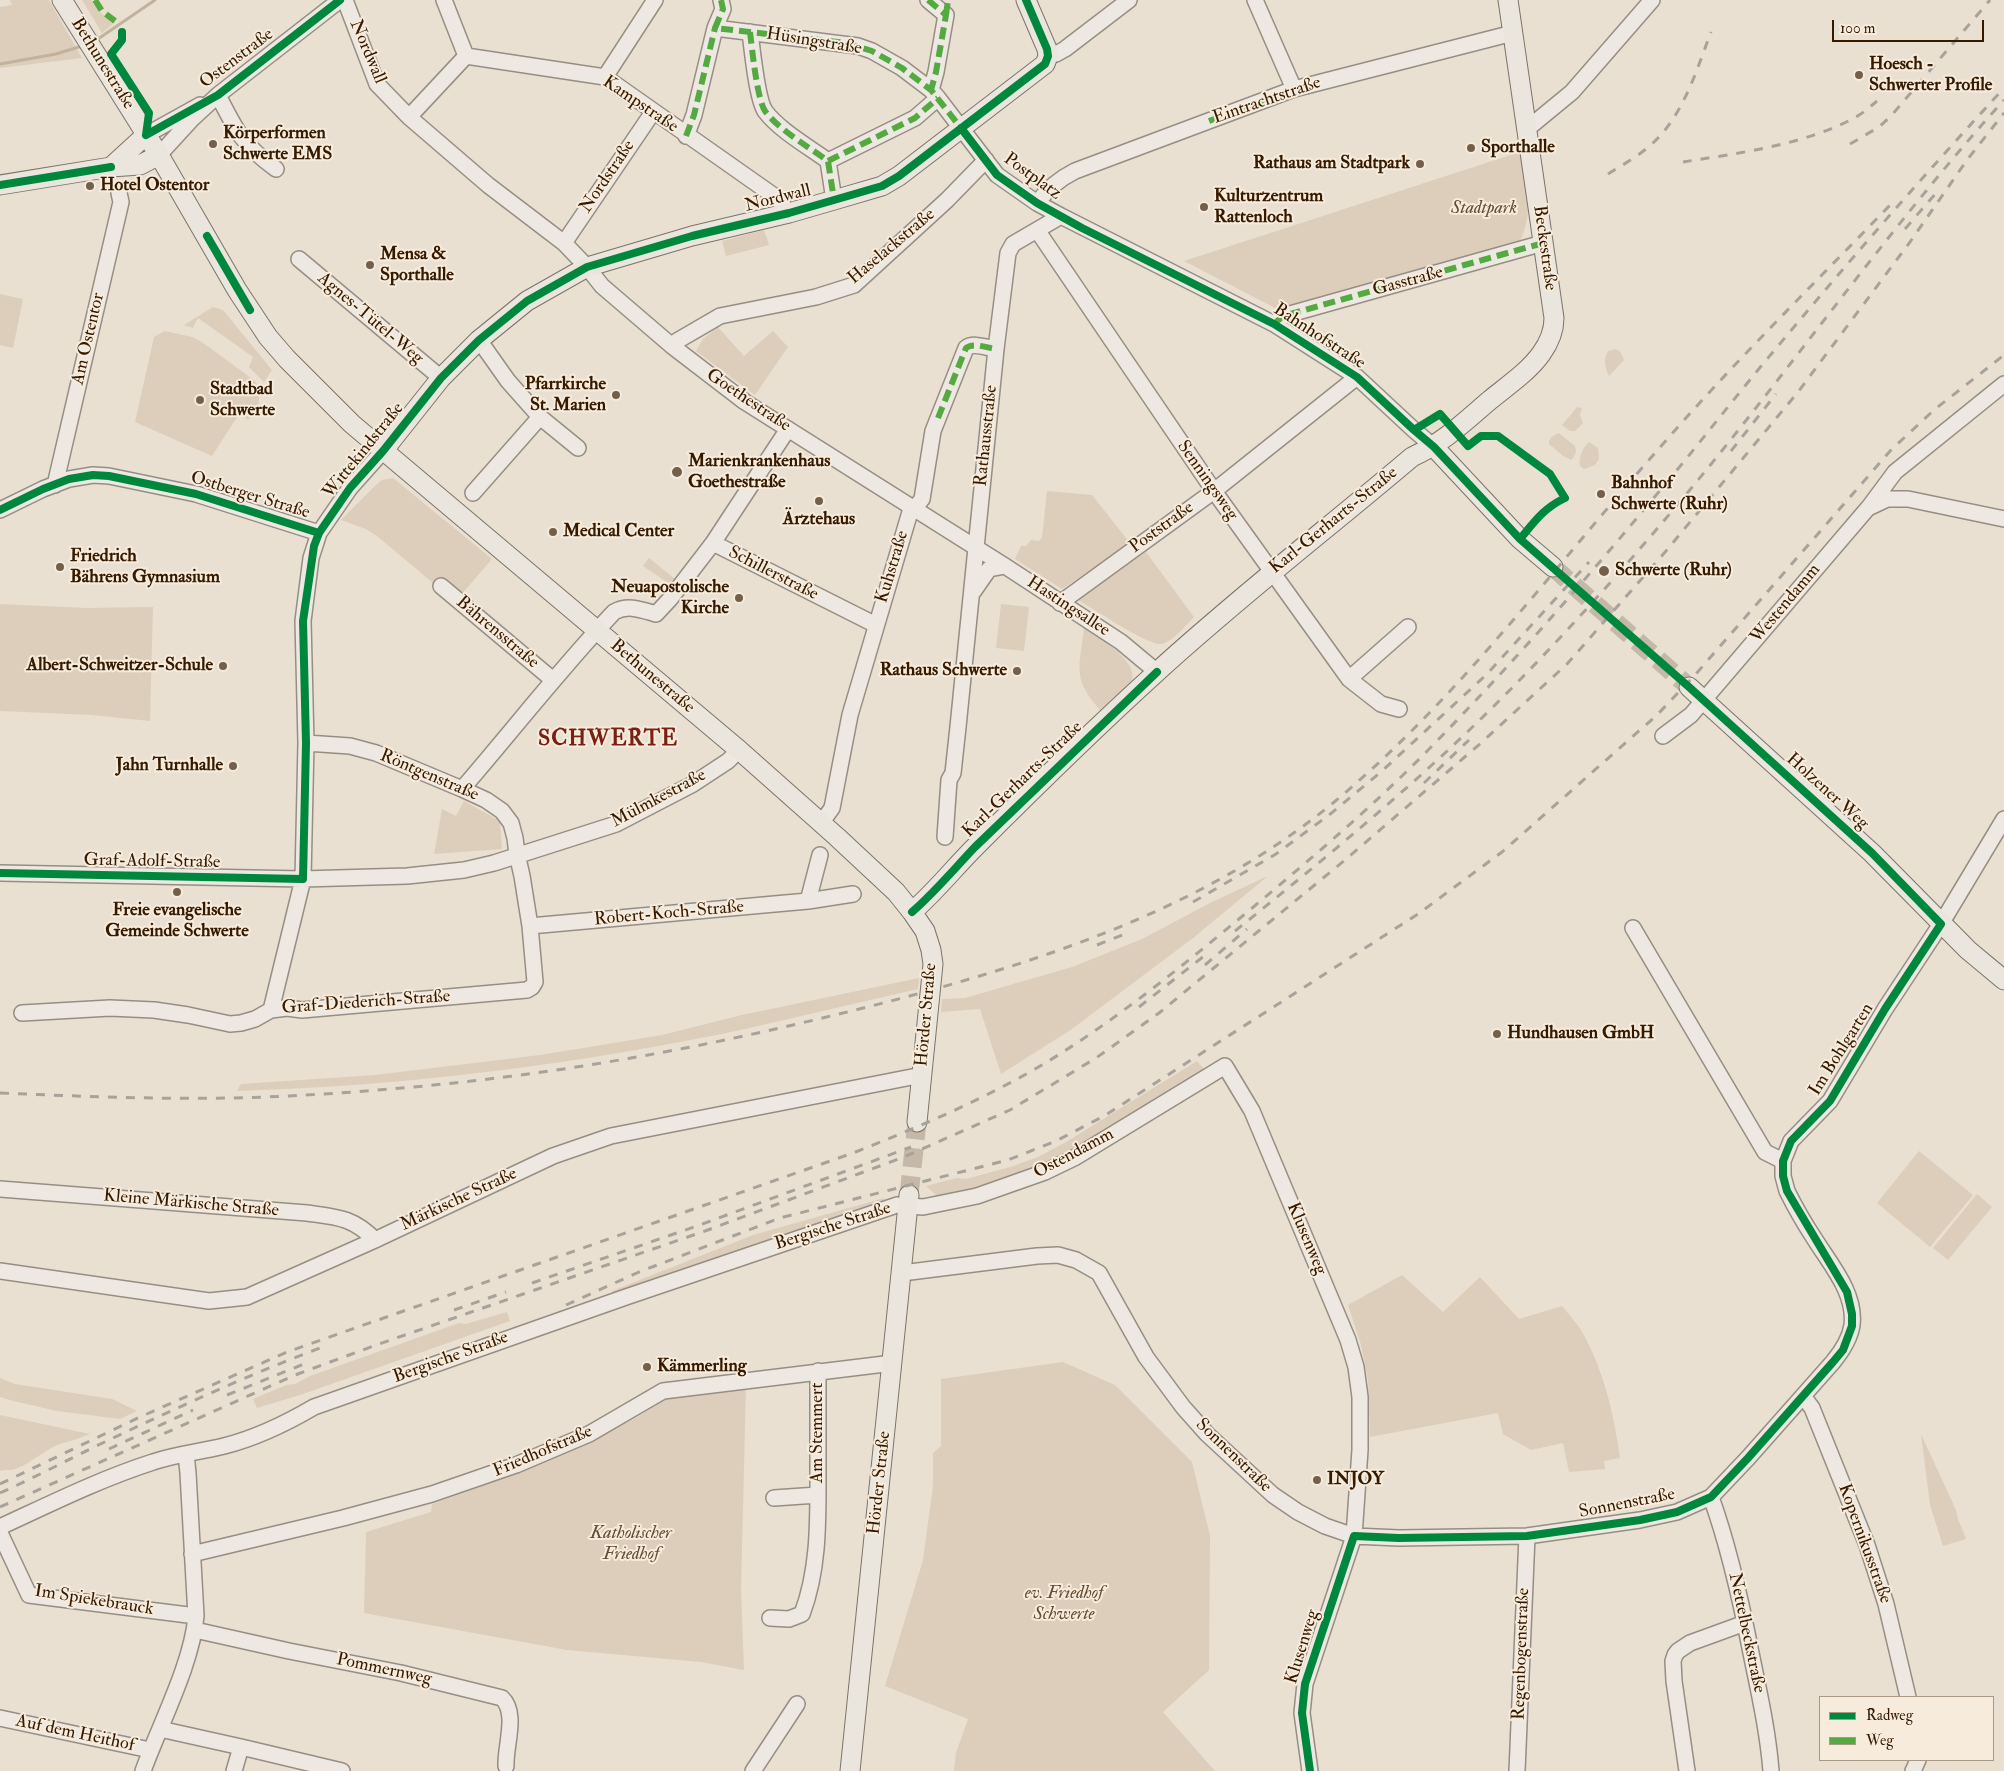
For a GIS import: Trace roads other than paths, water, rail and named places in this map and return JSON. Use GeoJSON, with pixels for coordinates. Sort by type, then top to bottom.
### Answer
{"type":"FeatureCollection","features":[{"type":"Feature","properties":{"kind":"main road","name":"Bethunestraße"},"geometry":{"type":"LineString","coordinates":[[62,0],[159,155],[250,310],[268,337],[306,380],[383,451],[822,822],[896,892],[912,912]]}},
{"type":"Feature","properties":{"kind":"main road"},"geometry":{"type":"LineString","coordinates":[[1026,0],[1048,56]]}},
{"type":"Feature","properties":{"kind":"main road","name":"Beckestraße"},"geometry":{"type":"LineString","coordinates":[[1434,446],[1532,364],[1553,333],[1554,318],[1508,0]]}},
{"type":"Feature","properties":{"kind":"main road","name":"Nordwall"},"geometry":{"type":"LineString","coordinates":[[587,267],[692,236],[790,213],[882,186],[899,176],[1042,68],[1048,56]]}},
{"type":"Feature","properties":{"kind":"main road"},"geometry":{"type":"LineString","coordinates":[[111,167],[146,135]]}},
{"type":"Feature","properties":{"kind":"main road"},"geometry":{"type":"LineString","coordinates":[[0,185],[111,167],[140,165],[159,155]]}},
{"type":"Feature","properties":{"kind":"main road","name":"Wittekindstraße"},"geometry":{"type":"LineString","coordinates":[[383,451],[441,378],[479,340],[526,301],[587,267]]}},
{"type":"Feature","properties":{"kind":"main road","name":"Bahnhofstraße"},"geometry":{"type":"LineString","coordinates":[[1434,446],[1520,539],[1553,567]]}},
{"type":"Feature","properties":{"kind":"main road","name":"Karl-Gerharts-Straße"},"geometry":{"type":"LineString","coordinates":[[912,912],[933,893],[975,847],[1157,672],[1238,599],[1412,457],[1434,446]]}},
{"type":"Feature","properties":{"kind":"main road","name":"Holzener Weg"},"geometry":{"type":"LineString","coordinates":[[1689,687],[1872,853],[1968,950],[2004,980]]}},
{"type":"Feature","properties":{"kind":"main road","name":"Hörder Straße"},"geometry":{"type":"LineString","coordinates":[[912,912],[925,931],[933,964],[917,1122]]}},
{"type":"Feature","properties":{"kind":"main road","name":"Hörder Straße"},"geometry":{"type":"LineString","coordinates":[[850,1771],[909,1200]]}},
{"type":"Feature","properties":{"kind":"street","name":"Ostenstraße"},"geometry":{"type":"LineString","coordinates":[[159,155],[192,119],[218,95],[340,0]]}},
{"type":"Feature","properties":{"kind":"street","name":"Nordwall"},"geometry":{"type":"LineString","coordinates":[[345,0],[377,84],[410,117],[488,185],[564,243],[587,267]]}},
{"type":"Feature","properties":{"kind":"street"},"geometry":{"type":"LineString","coordinates":[[410,117],[466,56],[444,0]]}},
{"type":"Feature","properties":{"kind":"street"},"geometry":{"type":"LineString","coordinates":[[604,78],[655,0]]}},
{"type":"Feature","properties":{"kind":"street"},"geometry":{"type":"LineString","coordinates":[[686,136],[694,115],[715,28],[723,9],[721,0]]}},
{"type":"Feature","properties":{"kind":"street"},"geometry":{"type":"LineString","coordinates":[[828,162],[900,127],[926,109],[934,94],[947,7],[928,0]]}},
{"type":"Feature","properties":{"kind":"street"},"geometry":{"type":"LineString","coordinates":[[1048,56],[1065,49],[1129,0]]}},
{"type":"Feature","properties":{"kind":"street"},"geometry":{"type":"LineString","coordinates":[[1255,0],[1294,89]]}},
{"type":"Feature","properties":{"kind":"street"},"geometry":{"type":"LineString","coordinates":[[1527,129],[1572,92],[1652,0]]}},
{"type":"Feature","properties":{"kind":"street","name":"Hüsingstraße"},"geometry":{"type":"LineString","coordinates":[[715,28],[858,46],[872,51],[902,68],[934,94],[986,160]]}},
{"type":"Feature","properties":{"kind":"street"},"geometry":{"type":"LineString","coordinates":[[750,32],[757,81],[764,110],[781,127],[828,162],[834,200]]}},
{"type":"Feature","properties":{"kind":"street","name":"Eintrachtstraße"},"geometry":{"type":"LineString","coordinates":[[1038,203],[1043,194],[1056,181],[1075,171],[1294,89],[1513,33]]}},
{"type":"Feature","properties":{"kind":"street","name":"Kampstraße"},"geometry":{"type":"LineString","coordinates":[[466,56],[604,78],[777,198],[790,213]]}},
{"type":"Feature","properties":{"kind":"street","name":"Ostenstraße"},"geometry":{"type":"LineString","coordinates":[[146,135],[218,95]]}},
{"type":"Feature","properties":{"kind":"street"},"geometry":{"type":"LineString","coordinates":[[218,95],[236,131],[253,152],[276,169]]}},
{"type":"Feature","properties":{"kind":"street","name":"Nordstraße"},"geometry":{"type":"LineString","coordinates":[[564,243],[653,112]]}},
{"type":"Feature","properties":{"kind":"street","name":"Postplatz"},"geometry":{"type":"LineString","coordinates":[[986,160],[997,175],[1061,216]]}},
{"type":"Feature","properties":{"kind":"street","name":"Haselackstraße"},"geometry":{"type":"LineString","coordinates":[[672,346],[677,340],[720,316],[816,296],[854,285],[948,200],[986,160]]}},
{"type":"Feature","properties":{"kind":"street","name":"Am Ostentor"},"geometry":{"type":"LineString","coordinates":[[55,485],[121,202],[119,193]]}},
{"type":"Feature","properties":{"kind":"street","name":"Postplatz"},"geometry":{"type":"LineString","coordinates":[[1004,279],[1008,253],[1013,244],[1061,216]]}},
{"type":"Feature","properties":{"kind":"street","name":"Bahnhofstraße"},"geometry":{"type":"LineString","coordinates":[[1061,216],[1274,324],[1357,377],[1434,446]]}},
{"type":"Feature","properties":{"kind":"street","name":"Senningsweg"},"geometry":{"type":"LineString","coordinates":[[1037,230],[1214,491],[1349,679],[1381,704],[1399,709]]}},
{"type":"Feature","properties":{"kind":"street","name":"Gasstraße"},"geometry":{"type":"LineString","coordinates":[[1274,324],[1283,316],[1543,244]]}},
{"type":"Feature","properties":{"kind":"street","name":"Agnes-Tütel-Weg"},"geometry":{"type":"LineString","coordinates":[[299,259],[441,378]]}},
{"type":"Feature","properties":{"kind":"street","name":"Goethestraße"},"geometry":{"type":"LineString","coordinates":[[587,267],[602,286],[672,346],[744,402],[976,547]]}},
{"type":"Feature","properties":{"kind":"street","name":"Rathausstraße"},"geometry":{"type":"LineString","coordinates":[[945,837],[949,780],[953,773],[1004,279]]}},
{"type":"Feature","properties":{"kind":"street"},"geometry":{"type":"LineString","coordinates":[[479,340],[508,381],[540,417],[578,448]]}},
{"type":"Feature","properties":{"kind":"street","name":"Kuhstraße"},"geometry":{"type":"LineString","coordinates":[[822,822],[832,808],[850,715],[910,512],[922,499],[933,431],[966,348],[974,345],[996,349]]}},
{"type":"Feature","properties":{"kind":"street","name":"Poststraße"},"geometry":{"type":"LineString","coordinates":[[1060,603],[1214,491],[1357,377]]}},
{"type":"Feature","properties":{"kind":"street","name":"Westendamm"},"geometry":{"type":"LineString","coordinates":[[1704,700],[1868,508],[1895,472],[2004,384]]}},
{"type":"Feature","properties":{"kind":"street"},"geometry":{"type":"LineString","coordinates":[[473,493],[540,417]]}},
{"type":"Feature","properties":{"kind":"street","name":"Schillerstraße"},"geometry":{"type":"LineString","coordinates":[[788,429],[713,543],[876,625]]}},
{"type":"Feature","properties":{"kind":"street","name":"Wittekindstraße"},"geometry":{"type":"LineString","coordinates":[[271,1010],[303,879],[306,742],[303,621],[311,558],[319,533],[350,488],[383,451]]}},
{"type":"Feature","properties":{"kind":"street","name":"Ostberger Straße"},"geometry":{"type":"LineString","coordinates":[[0,510],[55,485],[83,476],[108,476],[196,494],[319,533]]}},
{"type":"Feature","properties":{"kind":"street","name":"Westendamm"},"geometry":{"type":"LineString","coordinates":[[1868,508],[1887,499],[1908,499],[2004,519]]}},
{"type":"Feature","properties":{"kind":"street"},"geometry":{"type":"LineString","coordinates":[[462,789],[553,680],[614,612],[622,607],[635,608],[656,614],[670,599],[713,543]]}},
{"type":"Feature","properties":{"kind":"street","name":"Hastingsallee"},"geometry":{"type":"LineString","coordinates":[[976,547],[1121,642],[1157,672]]}},
{"type":"Feature","properties":{"kind":"street","name":"Rathausstraße"},"geometry":{"type":"LineString","coordinates":[[972,593],[989,569],[1005,566]]}},
{"type":"Feature","properties":{"kind":"street","name":"Bährensstraße"},"geometry":{"type":"LineString","coordinates":[[440,586],[553,680]]}},
{"type":"Feature","properties":{"kind":"street"},"geometry":{"type":"LineString","coordinates":[[1349,679],[1408,627]]}},
{"type":"Feature","properties":{"kind":"street"},"geometry":{"type":"LineString","coordinates":[[1663,736],[1691,715],[1704,700]]}},
{"type":"Feature","properties":{"kind":"street","name":"Röntgenstraße"},"geometry":{"type":"LineString","coordinates":[[306,742],[350,746],[376,753],[486,800],[502,811],[511,823],[515,838],[516,854],[522,876],[530,926]]}},
{"type":"Feature","properties":{"kind":"street","name":"Mülmkestraße"},"geometry":{"type":"LineString","coordinates":[[516,854],[616,824],[693,784],[728,761],[739,750]]}},
{"type":"Feature","properties":{"kind":"street","name":"Im Bohlgarten"},"geometry":{"type":"LineString","coordinates":[[1783,1161],[1791,1141],[1830,1101],[1884,1009],[1941,924],[2004,819]]}},
{"type":"Feature","properties":{"kind":"street","name":"Graf-Adolf-Straße"},"geometry":{"type":"LineString","coordinates":[[0,873],[303,879],[407,876],[464,870],[494,863],[516,854]]}},
{"type":"Feature","properties":{"kind":"street"},"geometry":{"type":"LineString","coordinates":[[808,901],[820,855]]}},
{"type":"Feature","properties":{"kind":"street","name":"Robert-Koch-Straße"},"geometry":{"type":"LineString","coordinates":[[530,926],[808,901],[854,894]]}},
{"type":"Feature","properties":{"kind":"street","name":"Graf-Diederich-Straße"},"geometry":{"type":"LineString","coordinates":[[22,1013],[110,1008],[154,1010],[188,1014],[230,1024],[255,1019],[271,1010],[287,1008],[302,1010],[527,990],[535,982],[530,926]]}},
{"type":"Feature","properties":{"kind":"street"},"geometry":{"type":"LineString","coordinates":[[1633,928],[1765,1152],[1783,1161]]}},
{"type":"Feature","properties":{"kind":"street","name":"Ostendamm"},"geometry":{"type":"LineString","coordinates":[[909,1200],[923,1207],[977,1196],[1046,1172],[1074,1158],[1225,1066]]}},
{"type":"Feature","properties":{"kind":"street","name":"Klusenweg"},"geometry":{"type":"LineString","coordinates":[[1225,1066],[1252,1111],[1348,1340],[1356,1366],[1360,1397],[1360,1450],[1354,1536],[1305,1684],[1302,1713],[1310,1771]]}},
{"type":"Feature","properties":{"kind":"street","name":"Märkische Straße"},"geometry":{"type":"LineString","coordinates":[[0,1271],[209,1301],[247,1297],[263,1292],[552,1156],[611,1136],[922,1075]]}},
{"type":"Feature","properties":{"kind":"street","name":"Sonnenstraße"},"geometry":{"type":"LineString","coordinates":[[902,1273],[1037,1256],[1067,1257],[1088,1265],[1099,1273],[1146,1357],[1183,1407],[1206,1434],[1272,1495],[1305,1516],[1325,1526],[1354,1536],[1399,1538],[1527,1536],[1640,1520],[1677,1512],[1711,1497],[1842,1350],[1852,1326],[1852,1314],[1846,1292],[1787,1191],[1783,1176],[1783,1161]]}},
{"type":"Feature","properties":{"kind":"street","name":"Kleine Märkische Straße"},"geometry":{"type":"LineString","coordinates":[[0,1189],[307,1213],[351,1222],[363,1228],[375,1240]]}},
{"type":"Feature","properties":{"kind":"street","name":"Bergische Straße"},"geometry":{"type":"LineString","coordinates":[[0,1528],[96,1483],[155,1461],[226,1446],[272,1431],[314,1407],[535,1328],[909,1200]]}},
{"type":"Feature","properties":{"kind":"street","name":"Friedhofstraße"},"geometry":{"type":"LineString","coordinates":[[192,1554],[432,1494],[516,1465],[589,1434],[663,1391],[893,1363]]}},
{"type":"Feature","properties":{"kind":"street","name":"Am Stemmert"},"geometry":{"type":"LineString","coordinates":[[770,1618],[789,1619],[802,1614],[808,1598],[816,1558],[818,1371]]}},
{"type":"Feature","properties":{"kind":"street","name":"Kopernikusstraße"},"geometry":{"type":"LineString","coordinates":[[1803,1396],[1812,1408],[1867,1545],[1886,1604],[1908,1696]]}},
{"type":"Feature","properties":{"kind":"street"},"geometry":{"type":"LineString","coordinates":[[143,1771],[186,1658],[195,1623],[186,1454]]}},
{"type":"Feature","properties":{"kind":"street","name":"Am Stemmert"},"geometry":{"type":"LineString","coordinates":[[774,1498],[818,1495]]}},
{"type":"Feature","properties":{"kind":"street","name":"Nettelbeckstraße"},"geometry":{"type":"LineString","coordinates":[[1711,1497],[1726,1545],[1745,1623],[1758,1686],[1771,1771]]}},
{"type":"Feature","properties":{"kind":"street","name":"Im Spiekebrauck"},"geometry":{"type":"LineString","coordinates":[[0,1533],[29,1595],[195,1623]]}},
{"type":"Feature","properties":{"kind":"street","name":"Regenbogenstraße"},"geometry":{"type":"LineString","coordinates":[[1517,1771],[1527,1536]]}},
{"type":"Feature","properties":{"kind":"street","name":"Pommernweg"},"geometry":{"type":"LineString","coordinates":[[195,1623],[289,1651],[401,1673],[502,1698],[510,1708],[511,1715],[505,1755],[506,1766]]}},
{"type":"Feature","properties":{"kind":"street"},"geometry":{"type":"LineString","coordinates":[[1687,1771],[1674,1681],[1673,1661],[1675,1655],[1690,1643],[1745,1623]]}},
{"type":"Feature","properties":{"kind":"street"},"geometry":{"type":"LineString","coordinates":[[752,1771],[797,1704]]}},
{"type":"Feature","properties":{"kind":"street","name":"Auf dem Heithof"},"geometry":{"type":"LineString","coordinates":[[0,1718],[150,1750]]}},
{"type":"Feature","properties":{"kind":"street"},"geometry":{"type":"LineString","coordinates":[[160,1729],[241,1746],[307,1766],[342,1771]]}},
{"type":"Feature","properties":{"kind":"street"},"geometry":{"type":"LineString","coordinates":[[234,1771],[241,1746]]}},
{"type":"Feature","properties":{"kind":"waterway"},"geometry":{"type":"LineString","coordinates":[[95,41],[155,0]]}},
{"type":"Feature","properties":{"kind":"waterway"},"geometry":{"type":"LineString","coordinates":[[0,64],[56,54],[82,46]]}},
{"type":"Feature","properties":{"kind":"tunnel"},"geometry":{"type":"LineString","coordinates":[[1553,567],[1689,687]]}},
{"type":"Feature","properties":{"kind":"tunnel"},"geometry":{"type":"LineString","coordinates":[[909,1195],[917,1122]]}},
{"type":"Feature","properties":{"kind":"railway"},"geometry":{"type":"LineString","coordinates":[[1850,144],[1879,127],[1891,116],[1990,0]]}},
{"type":"Feature","properties":{"kind":"railway"},"geometry":{"type":"LineString","coordinates":[[1608,174],[1633,159],[1665,130],[1689,90],[1711,32]]}},
{"type":"Feature","properties":{"kind":"railway"},"geometry":{"type":"LineString","coordinates":[[0,1484],[140,1417],[287,1352],[853,1153],[902,1133],[952,1112],[1024,1075],[1100,1027],[1177,970],[1298,869],[1368,808],[1434,744],[1493,682],[1579,586],[1830,285],[2004,88]]}},
{"type":"Feature","properties":{"kind":"railway"},"geometry":{"type":"LineString","coordinates":[[1235,931],[1350,837],[1434,763],[1521,679],[1578,618],[1689,491],[1883,244],[2004,100]]}},
{"type":"Feature","properties":{"kind":"railway"},"geometry":{"type":"LineString","coordinates":[[1683,162],[1771,147],[1815,135],[1856,117],[1877,101]]}},
{"type":"Feature","properties":{"kind":"railway"},"geometry":{"type":"LineString","coordinates":[[0,1507],[295,1375],[705,1231],[904,1157],[1010,1110],[1096,1058],[1159,1013],[1345,860],[1481,743],[1567,664],[1666,551],[1798,392],[1910,242],[1967,160],[2004,113]]}},
{"type":"Feature","properties":{"kind":"railway"},"geometry":{"type":"LineString","coordinates":[[1905,229],[1936,193]]}},
{"type":"Feature","properties":{"kind":"railway"},"geometry":{"type":"LineString","coordinates":[[0,1093],[180,1098],[289,1096],[460,1082],[589,1065],[696,1046],[761,1032],[950,985],[1066,948],[1123,926],[1178,901],[1232,872],[1284,840],[1333,803],[1378,764],[1421,722],[1501,634],[1684,420],[1893,202]]}},
{"type":"Feature","properties":{"kind":"railway"},"geometry":{"type":"LineString","coordinates":[[566,1305],[639,1272],[780,1218],[1008,1160],[1056,1141],[1104,1116],[1418,914],[1502,852],[1657,715],[1695,675],[1891,450],[1934,410],[2004,355]]}},
{"type":"Feature","properties":{"kind":"railway"},"geometry":{"type":"LineString","coordinates":[[1731,451],[1776,394]]}},
{"type":"Feature","properties":{"kind":"railway"},"geometry":{"type":"LineString","coordinates":[[1193,902],[1276,854],[1329,815],[1382,771],[1486,675],[1589,562]]}},
{"type":"Feature","properties":{"kind":"railway"},"geometry":{"type":"LineString","coordinates":[[1424,783],[1469,740]]}},
{"type":"Feature","properties":{"kind":"railway"},"geometry":{"type":"LineString","coordinates":[[1205,965],[1247,929]]}},
{"type":"Feature","properties":{"kind":"railway"},"geometry":{"type":"LineString","coordinates":[[1097,945],[1130,932]]}},
{"type":"Feature","properties":{"kind":"railway"},"geometry":{"type":"LineString","coordinates":[[1139,1007],[1204,956]]}},
{"type":"Feature","properties":{"kind":"railway"},"geometry":{"type":"LineString","coordinates":[[532,1283],[697,1226],[911,1147]]}},
{"type":"Feature","properties":{"kind":"railway"},"geometry":{"type":"LineString","coordinates":[[454,1310],[506,1292]]}},
{"type":"Feature","properties":{"kind":"railway"},"geometry":{"type":"LineString","coordinates":[[0,1493],[193,1401],[273,1366],[328,1345]]}},
{"type":"Feature","properties":{"kind":"railway"},"geometry":{"type":"LineString","coordinates":[[227,1395],[304,1364]]}},
{"type":"Feature","properties":{"kind":"railway"},"geometry":{"type":"LineString","coordinates":[[109,1449],[193,1410]]}},
{"type":"Feature","properties":{"kind":"place","name":"Hoesch - Schwerter Profile"},"geometry":{"type":"Point","coordinates":[1859,75]}},
{"type":"Feature","properties":{"kind":"place","name":"Körperformen Schwerte EMS"},"geometry":{"type":"Point","coordinates":[213,144]}},
{"type":"Feature","properties":{"kind":"place","name":"Sporthalle"},"geometry":{"type":"Point","coordinates":[1471,148]}},
{"type":"Feature","properties":{"kind":"place","name":"Rathaus am Stadtpark"},"geometry":{"type":"Point","coordinates":[1420,164]}},
{"type":"Feature","properties":{"kind":"place","name":"Hotel Ostentor"},"geometry":{"type":"Point","coordinates":[90,186]}},
{"type":"Feature","properties":{"kind":"place","name":"Kulturzentrum Rattenloch"},"geometry":{"type":"Point","coordinates":[1204,207]}},
{"type":"Feature","properties":{"kind":"place","name":"Mensa & Sporthalle"},"geometry":{"type":"Point","coordinates":[370,265]}},
{"type":"Feature","properties":{"kind":"place","name":"Pfarrkirche St. Marien"},"geometry":{"type":"Point","coordinates":[616,395]}},
{"type":"Feature","properties":{"kind":"place","name":"Stadtbad Schwerte"},"geometry":{"type":"Point","coordinates":[200,400]}},
{"type":"Feature","properties":{"kind":"place","name":"Marienkrankenhaus Goethestraße"},"geometry":{"type":"Point","coordinates":[677,472]}},
{"type":"Feature","properties":{"kind":"place","name":"Bahnhof Schwerte (Ruhr)"},"geometry":{"type":"Point","coordinates":[1601,494]}},
{"type":"Feature","properties":{"kind":"place","name":"Ärztehaus"},"geometry":{"type":"Point","coordinates":[819,501]}},
{"type":"Feature","properties":{"kind":"place","name":"Medical Center"},"geometry":{"type":"Point","coordinates":[553,532]}},
{"type":"Feature","properties":{"kind":"place","name":"Friedrich Bährens Gymnasium"},"geometry":{"type":"Point","coordinates":[60,567]}},
{"type":"Feature","properties":{"kind":"place","name":"Schwerte (Ruhr)"},"geometry":{"type":"Point","coordinates":[1604,571]}},
{"type":"Feature","properties":{"kind":"place","name":"Neuapostolische Kirche"},"geometry":{"type":"Point","coordinates":[739,598]}},
{"type":"Feature","properties":{"kind":"place","name":"Albert-Schweitzer-Schule"},"geometry":{"type":"Point","coordinates":[223,666]}},
{"type":"Feature","properties":{"kind":"place","name":"Rathaus Schwerte"},"geometry":{"type":"Point","coordinates":[1017,671]}},
{"type":"Feature","properties":{"kind":"place","name":"Jahn Turnhalle"},"geometry":{"type":"Point","coordinates":[233,766]}},
{"type":"Feature","properties":{"kind":"place","name":"Freie evangelische Gemeinde Schwerte"},"geometry":{"type":"Point","coordinates":[177,892]}},
{"type":"Feature","properties":{"kind":"place","name":"Hundhausen GmbH"},"geometry":{"type":"Point","coordinates":[1497,1034]}},
{"type":"Feature","properties":{"kind":"place","name":"Kämmerling"},"geometry":{"type":"Point","coordinates":[647,1367]}},
{"type":"Feature","properties":{"kind":"place","name":"INJOY"},"geometry":{"type":"Point","coordinates":[1317,1480]}},
{"type":"Feature","properties":{"kind":"district","name":"SCHWERTE"},"geometry":{"type":"Point","coordinates":[608,740]}},
{"type":"Feature","properties":{"kind":"park label","name":"Stadtpark"},"geometry":{"type":"Point","coordinates":[1484,209]}},
{"type":"Feature","properties":{"kind":"park label","name":"Katholischer Friedhof"},"geometry":{"type":"Point","coordinates":[631,1544]}},
{"type":"Feature","properties":{"kind":"park label","name":"ev. Friedhof Schwerte"},"geometry":{"type":"Point","coordinates":[1064,1604]}}]}
